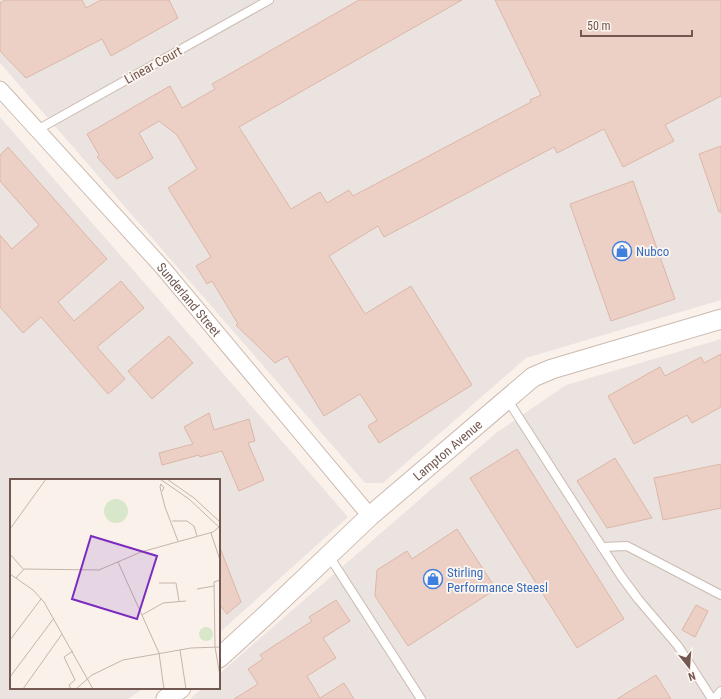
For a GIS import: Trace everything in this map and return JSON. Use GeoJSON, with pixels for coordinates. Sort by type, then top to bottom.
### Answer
{"type":"FeatureCollection","features":[{"type":"Feature","properties":{"kind":"street","name":"Sunderland Street"},"geometry":{"type":"LineString","coordinates":[[0,89],[163,268],[370,516]]}},
{"type":"Feature","properties":{"kind":"street","name":"Lampton Avenue"},"geometry":{"type":"LineString","coordinates":[[220,657],[370,516],[533,377],[552,369],[721,319]]}},
{"type":"Feature","properties":{"kind":"street"},"geometry":{"type":"LineString","coordinates":[[166,699],[180,689]]}},
{"type":"Feature","properties":{"kind":"lane","name":"Linear Court"},"geometry":{"type":"LineString","coordinates":[[37,130],[269,0]]}},
{"type":"Feature","properties":{"kind":"lane"},"geometry":{"type":"LineString","coordinates":[[507,399],[621,576],[638,599],[678,646],[713,699],[721,691]]}},
{"type":"Feature","properties":{"kind":"lane"},"geometry":{"type":"LineString","coordinates":[[602,546],[627,546],[721,595]]}},
{"type":"Feature","properties":{"kind":"lane"},"geometry":{"type":"LineString","coordinates":[[329,556],[421,699]]}},
{"type":"Feature","properties":{"kind":"shaded area"},"geometry":{"type":"Polygon","coordinates":[[[0,0],[721,0],[721,300],[526,358],[383,483],[365,483],[0,63],[0,0]]]}},
{"type":"Feature","properties":{"kind":"shaded area"},"geometry":{"type":"Polygon","coordinates":[[[0,117],[348,517],[220,632],[220,479],[10,479],[10,689],[143,689],[128,699],[0,699],[0,117]]]}},
{"type":"Feature","properties":{"kind":"shaded area"},"geometry":{"type":"Polygon","coordinates":[[[721,339],[721,699],[190,699],[202,689],[220,689],[220,673],[496,433],[566,385],[721,339]]]}},
{"type":"Feature","properties":{"kind":"building"},"geometry":{"type":"Polygon","coordinates":[[[5,0],[82,0],[86,8],[101,0],[169,0],[178,18],[111,56],[102,39],[26,78],[0,51],[0,3],[5,0]]]}},
{"type":"Feature","properties":{"kind":"building"},"geometry":{"type":"Polygon","coordinates":[[[359,0],[462,0],[239,127],[291,209],[320,192],[327,203],[349,190],[353,196],[531,102],[530,100],[541,95],[495,0],[721,0],[721,96],[665,125],[674,141],[623,167],[604,129],[557,153],[554,147],[384,237],[378,226],[329,256],[365,314],[411,286],[472,385],[379,443],[368,426],[377,420],[360,394],[324,416],[287,356],[275,363],[236,325],[238,324],[212,281],[207,284],[196,266],[211,257],[168,188],[197,169],[177,135],[159,121],[139,133],[153,158],[117,179],[97,157],[99,155],[87,134],[170,86],[182,108],[215,89],[212,84],[359,0]]]}},
{"type":"Feature","properties":{"kind":"building"},"geometry":{"type":"Polygon","coordinates":[[[721,146],[721,212],[719,212],[699,154],[721,146]]]}},
{"type":"Feature","properties":{"kind":"building"},"geometry":{"type":"Polygon","coordinates":[[[8,147],[107,259],[58,302],[74,321],[121,281],[144,308],[97,347],[125,379],[108,394],[41,317],[23,333],[0,307],[0,235],[12,249],[39,225],[0,181],[0,155],[8,147]]]}},
{"type":"Feature","properties":{"kind":"building","name":"Nubco"},"geometry":{"type":"Polygon","coordinates":[[[633,181],[675,299],[611,321],[570,204],[633,181]]]}},
{"type":"Feature","properties":{"kind":"building"},"geometry":{"type":"Polygon","coordinates":[[[169,336],[193,363],[152,399],[128,371],[169,336]]]}},
{"type":"Feature","properties":{"kind":"building"},"geometry":{"type":"Polygon","coordinates":[[[721,354],[721,407],[692,423],[687,415],[634,444],[608,396],[660,367],[665,376],[701,357],[704,363],[721,354]]]}},
{"type":"Feature","properties":{"kind":"building"},"geometry":{"type":"Polygon","coordinates":[[[209,413],[214,430],[249,419],[255,441],[248,443],[264,480],[239,491],[222,451],[200,457],[199,455],[162,465],[159,453],[193,444],[184,427],[209,413]]]}},
{"type":"Feature","properties":{"kind":"building"},"geometry":{"type":"Polygon","coordinates":[[[517,449],[624,619],[577,648],[470,478],[517,449]]]}},
{"type":"Feature","properties":{"kind":"building"},"geometry":{"type":"Polygon","coordinates":[[[615,458],[652,518],[607,528],[577,481],[615,458]]]}},
{"type":"Feature","properties":{"kind":"building"},"geometry":{"type":"Polygon","coordinates":[[[721,464],[721,508],[663,520],[654,478],[721,464]]]}},
{"type":"Feature","properties":{"kind":"building","name":"Stirling Performance Steesl"},"geometry":{"type":"Polygon","coordinates":[[[457,529],[496,589],[408,646],[375,596],[377,570],[407,551],[412,559],[457,529]]]}},
{"type":"Feature","properties":{"kind":"building"},"geometry":{"type":"Polygon","coordinates":[[[220,548],[241,602],[227,614],[220,605],[220,548]]]}},
{"type":"Feature","properties":{"kind":"building"},"geometry":{"type":"Polygon","coordinates":[[[336,600],[350,621],[323,638],[336,658],[307,676],[320,698],[344,683],[354,699],[234,699],[258,684],[248,669],[263,659],[260,655],[312,621],[309,617],[336,600]]]}},
{"type":"Feature","properties":{"kind":"building"},"geometry":{"type":"Polygon","coordinates":[[[696,605],[708,611],[695,637],[682,630],[696,605]]]}},
{"type":"Feature","properties":{"kind":"building"},"geometry":{"type":"Polygon","coordinates":[[[656,675],[671,699],[617,699],[656,675]]]}},
{"type":"Feature","properties":{"kind":"place","name":"Nubco"},"geometry":{"type":"Point","coordinates":[622,251]}},
{"type":"Feature","properties":{"kind":"place","name":"Stirling Performance Steesl"},"geometry":{"type":"Point","coordinates":[433,579]}}]}
